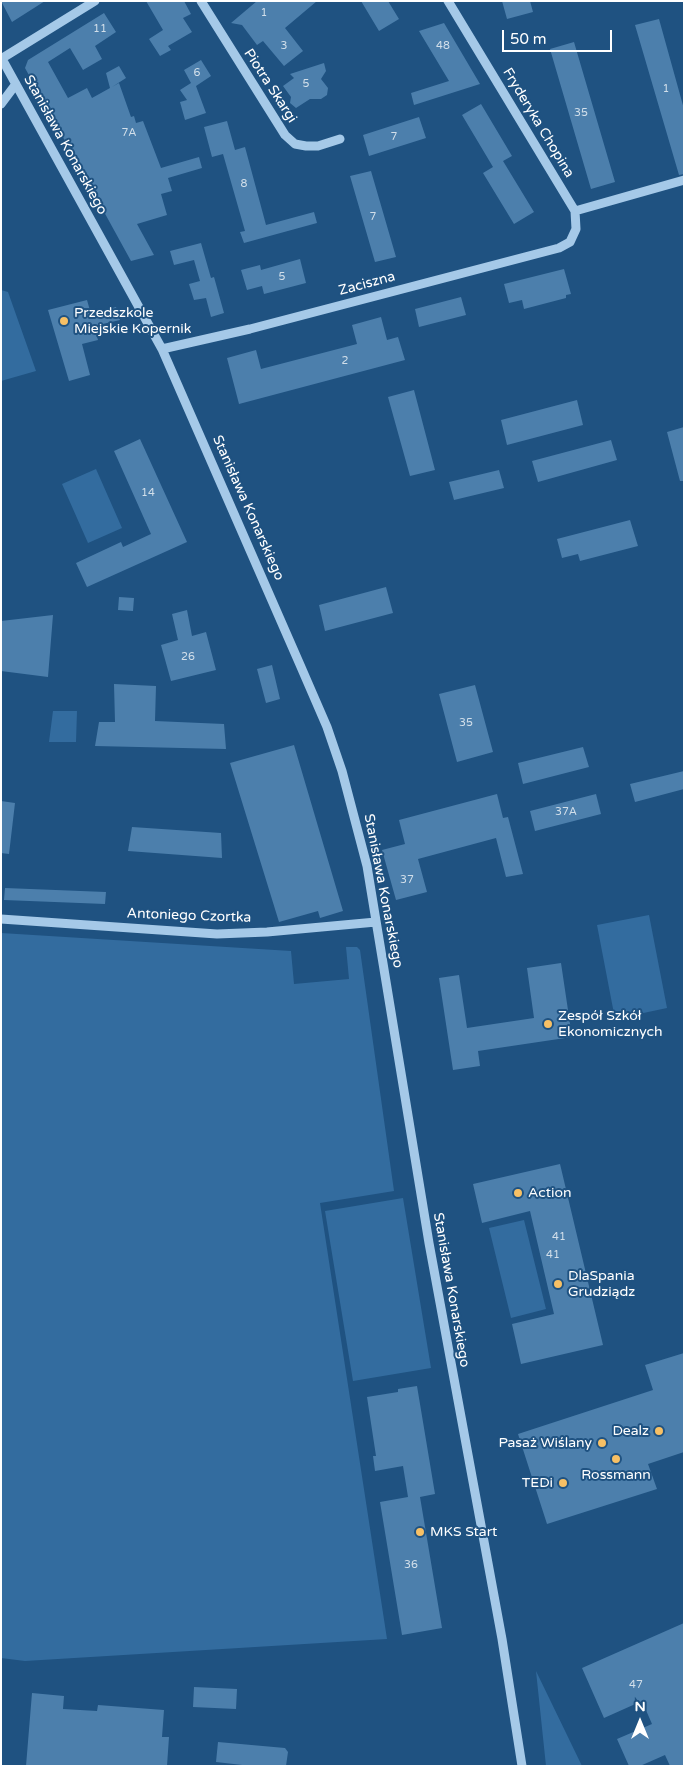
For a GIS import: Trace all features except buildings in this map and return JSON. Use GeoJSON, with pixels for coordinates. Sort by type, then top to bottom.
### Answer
{"type":"FeatureCollection","features":[{"type":"Feature","properties":{"kind":"street"},"geometry":{"type":"LineString","coordinates":[[1,59],[95,1]]}},
{"type":"Feature","properties":{"kind":"street","name":"Piotra Skargi"},"geometry":{"type":"LineString","coordinates":[[201,1],[285,135],[295,144],[306,146],[318,146],[340,139]]}},
{"type":"Feature","properties":{"kind":"street","name":"Fryderyka Chopina"},"geometry":{"type":"LineString","coordinates":[[448,1],[575,211]]}},
{"type":"Feature","properties":{"kind":"street","name":"Stanisława Konarskiego"},"geometry":{"type":"LineString","coordinates":[[1,59],[162,349],[218,472],[327,727],[367,866],[432,1262],[502,1639],[522,1766]]}},
{"type":"Feature","properties":{"kind":"street"},"geometry":{"type":"LineString","coordinates":[[1,104],[16,84]]}},
{"type":"Feature","properties":{"kind":"street"},"geometry":{"type":"LineString","coordinates":[[575,211],[684,180]]}},
{"type":"Feature","properties":{"kind":"street","name":"Zaciszna"},"geometry":{"type":"LineString","coordinates":[[162,349],[250,329],[559,248],[574,237],[577,222],[575,211]]}},
{"type":"Feature","properties":{"kind":"street","name":"Antoniego Czortka"},"geometry":{"type":"LineString","coordinates":[[1,919],[218,934],[276,932],[376,922]]}},
{"type":"Feature","properties":{"kind":"shaded area"},"geometry":{"type":"Polygon","coordinates":[[[1,290],[8,292],[36,371],[1,381],[1,290]]]}},
{"type":"Feature","properties":{"kind":"shaded area"},"geometry":{"type":"Polygon","coordinates":[[[96,469],[122,528],[88,543],[62,484],[96,469]]]}},
{"type":"Feature","properties":{"kind":"shaded area"},"geometry":{"type":"Polygon","coordinates":[[[53,711],[77,711],[76,742],[49,742],[53,711]]]}},
{"type":"Feature","properties":{"kind":"shaded area"},"geometry":{"type":"Polygon","coordinates":[[[649,915],[667,1008],[615,1019],[597,925],[649,915]]]}},
{"type":"Feature","properties":{"kind":"shaded area"},"geometry":{"type":"Polygon","coordinates":[[[1,933],[291,951],[294,984],[349,979],[346,947],[357,947],[360,950],[394,1191],[320,1203],[387,1639],[25,1661],[1,1658],[1,933]]]}},
{"type":"Feature","properties":{"kind":"shaded area"},"geometry":{"type":"Polygon","coordinates":[[[403,1198],[431,1368],[353,1381],[325,1211],[403,1198]]]}},
{"type":"Feature","properties":{"kind":"shaded area"},"geometry":{"type":"Polygon","coordinates":[[[524,1220],[546,1309],[511,1318],[489,1228],[524,1220]]]}},
{"type":"Feature","properties":{"kind":"shaded area"},"geometry":{"type":"Polygon","coordinates":[[[536,1671],[582,1766],[546,1766],[536,1671]]]}},
{"type":"Feature","properties":{"kind":"place","name":"Przedszkole Miejskie Kopernik"},"geometry":{"type":"Point","coordinates":[64,321]}},
{"type":"Feature","properties":{"kind":"place","name":"Zespół Szkół Ekonomicznych"},"geometry":{"type":"Point","coordinates":[548,1024]}},
{"type":"Feature","properties":{"kind":"place","name":"Action"},"geometry":{"type":"Point","coordinates":[518,1193]}},
{"type":"Feature","properties":{"kind":"place","name":"DlaSpania Grudziądz"},"geometry":{"type":"Point","coordinates":[558,1284]}},
{"type":"Feature","properties":{"kind":"place","name":"Dealz"},"geometry":{"type":"Point","coordinates":[659,1431]}},
{"type":"Feature","properties":{"kind":"place","name":"Pasaż Wiślany"},"geometry":{"type":"Point","coordinates":[602,1443]}},
{"type":"Feature","properties":{"kind":"place","name":"Rossmann"},"geometry":{"type":"Point","coordinates":[616,1459]}},
{"type":"Feature","properties":{"kind":"place","name":"TEDi"},"geometry":{"type":"Point","coordinates":[563,1483]}},
{"type":"Feature","properties":{"kind":"place","name":"MKS Start"},"geometry":{"type":"Point","coordinates":[420,1532]}}]}
